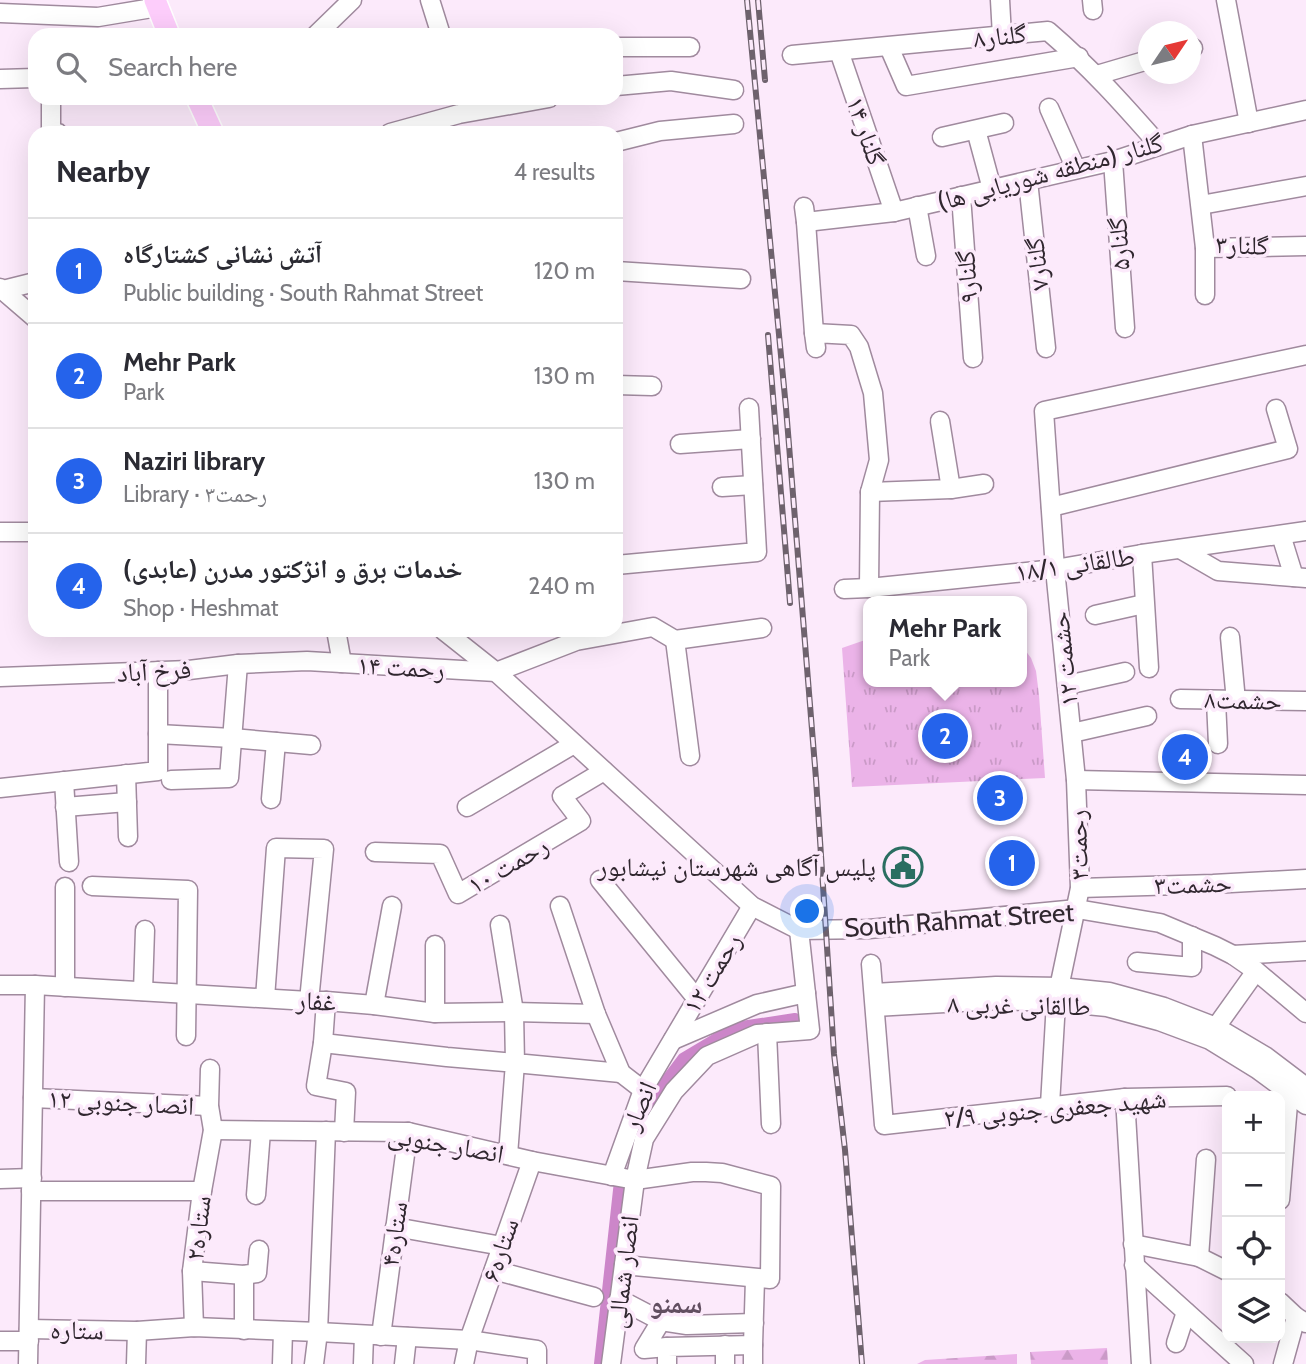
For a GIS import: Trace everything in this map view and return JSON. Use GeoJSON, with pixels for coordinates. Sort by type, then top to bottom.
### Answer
{"type":"FeatureCollection","features":[{"type":"Feature","properties":{"kind":"main road"},"geometry":{"type":"LineString","coordinates":[[157,4],[166,28]]}},
{"type":"Feature","properties":{"kind":"main road"},"geometry":{"type":"LineString","coordinates":[[202,105],[207,126]]}},
{"type":"Feature","properties":{"kind":"street"},"geometry":{"type":"LineString","coordinates":[[323,28],[352,0]]}},
{"type":"Feature","properties":{"kind":"street"},"geometry":{"type":"LineString","coordinates":[[430,0],[439,28]]}},
{"type":"Feature","properties":{"kind":"street"},"geometry":{"type":"LineString","coordinates":[[1000,0],[1002,36]]}},
{"type":"Feature","properties":{"kind":"street"},"geometry":{"type":"LineString","coordinates":[[1226,0],[1249,123]]}},
{"type":"Feature","properties":{"kind":"street"},"geometry":{"type":"LineString","coordinates":[[0,13],[98,18],[157,4]]}},
{"type":"Feature","properties":{"kind":"street","name":"گلنار۸"},"geometry":{"type":"LineString","coordinates":[[792,55],[1048,31],[1097,75],[1159,145]]}},
{"type":"Feature","properties":{"kind":"street"},"geometry":{"type":"LineString","coordinates":[[623,47],[690,47]]}},
{"type":"Feature","properties":{"kind":"street"},"geometry":{"type":"LineString","coordinates":[[889,47],[906,86],[1079,57]]}},
{"type":"Feature","properties":{"kind":"street","name":"گلنار ۱۴"},"geometry":{"type":"LineString","coordinates":[[839,51],[894,212]]}},
{"type":"Feature","properties":{"kind":"street"},"geometry":{"type":"LineString","coordinates":[[1097,75],[1138,63]]}},
{"type":"Feature","properties":{"kind":"street"},"geometry":{"type":"LineString","coordinates":[[0,79],[28,78]]}},
{"type":"Feature","properties":{"kind":"street"},"geometry":{"type":"LineString","coordinates":[[623,85],[671,80],[734,90]]}},
{"type":"Feature","properties":{"kind":"street"},"geometry":{"type":"LineString","coordinates":[[51,105],[51,126]]}},
{"type":"Feature","properties":{"kind":"street"},"geometry":{"type":"LineString","coordinates":[[407,126],[457,106]]}},
{"type":"Feature","properties":{"kind":"street"},"geometry":{"type":"LineString","coordinates":[[1049,108],[1076,169]]}},
{"type":"Feature","properties":{"kind":"street","name":"گلنار (منطقه شوریابی ها)"},"geometry":{"type":"LineString","coordinates":[[870,492],[879,460],[873,393],[859,347],[851,335],[815,341],[805,215],[894,212],[1113,161],[1192,135],[1249,123],[1297,118]]}},
{"type":"Feature","properties":{"kind":"street"},"geometry":{"type":"LineString","coordinates":[[942,137],[1004,123]]}},
{"type":"Feature","properties":{"kind":"street"},"geometry":{"type":"LineString","coordinates":[[623,140],[660,131],[734,124]]}},
{"type":"Feature","properties":{"kind":"street"},"geometry":{"type":"LineString","coordinates":[[976,130],[992,189]]}},
{"type":"Feature","properties":{"kind":"street","name":"گلنار۳"},"geometry":{"type":"LineString","coordinates":[[1192,135],[1205,248],[1306,246]]}},
{"type":"Feature","properties":{"kind":"street","name":"گلنار۵"},"geometry":{"type":"LineString","coordinates":[[1113,161],[1125,328]]}},
{"type":"Feature","properties":{"kind":"street","name":"گلنار۷"},"geometry":{"type":"LineString","coordinates":[[1028,181],[1046,348]]}},
{"type":"Feature","properties":{"kind":"street"},"geometry":{"type":"LineString","coordinates":[[1201,205],[1306,186]]}},
{"type":"Feature","properties":{"kind":"street","name":"گلنار۹"},"geometry":{"type":"LineString","coordinates":[[961,196],[973,358]]}},
{"type":"Feature","properties":{"kind":"street"},"geometry":{"type":"LineString","coordinates":[[917,206],[926,256]]}},
{"type":"Feature","properties":{"kind":"street"},"geometry":{"type":"LineString","coordinates":[[1205,248],[1205,295]]}},
{"type":"Feature","properties":{"kind":"street"},"geometry":{"type":"LineString","coordinates":[[623,271],[741,279]]}},
{"type":"Feature","properties":{"kind":"street"},"geometry":{"type":"LineString","coordinates":[[28,285],[6,293],[28,312]]}},
{"type":"Feature","properties":{"kind":"street","name":"حشمت ۱۲"},"geometry":{"type":"LineString","coordinates":[[1076,780],[1055,569],[1044,411],[1306,355]]}},
{"type":"Feature","properties":{"kind":"street"},"geometry":{"type":"LineString","coordinates":[[623,385],[652,386]]}},
{"type":"Feature","properties":{"kind":"street"},"geometry":{"type":"LineString","coordinates":[[623,564],[757,552],[749,408]]}},
{"type":"Feature","properties":{"kind":"street"},"geometry":{"type":"LineString","coordinates":[[1051,508],[1288,449],[1276,409]]}},
{"type":"Feature","properties":{"kind":"street"},"geometry":{"type":"LineString","coordinates":[[940,421],[951,489]]}},
{"type":"Feature","properties":{"kind":"street"},"geometry":{"type":"LineString","coordinates":[[680,444],[751,439]]}},
{"type":"Feature","properties":{"kind":"street"},"geometry":{"type":"LineString","coordinates":[[869,588],[870,492],[951,489],[984,484]]}},
{"type":"Feature","properties":{"kind":"street"},"geometry":{"type":"LineString","coordinates":[[722,487],[753,485]]}},
{"type":"Feature","properties":{"kind":"street","name":"طالقانی ۱۸/۱"},"geometry":{"type":"LineString","coordinates":[[844,589],[1055,569],[1306,531]]}},
{"type":"Feature","properties":{"kind":"street"},"geometry":{"type":"LineString","coordinates":[[0,532],[28,532]]}},
{"type":"Feature","properties":{"kind":"street"},"geometry":{"type":"LineString","coordinates":[[1180,549],[1218,571],[1300,577],[1280,535]]}},
{"type":"Feature","properties":{"kind":"street"},"geometry":{"type":"LineString","coordinates":[[1142,554],[1149,667]]}},
{"type":"Feature","properties":{"kind":"street"},"geometry":{"type":"LineString","coordinates":[[1095,615],[1144,604]]}},
{"type":"Feature","properties":{"kind":"street"},"geometry":{"type":"LineString","coordinates":[[623,633],[653,627],[675,640],[762,628]]}},
{"type":"Feature","properties":{"kind":"street"},"geometry":{"type":"LineString","coordinates":[[337,637],[342,663]]}},
{"type":"Feature","properties":{"kind":"street","name":"South Rahmat Street"},"geometry":{"type":"LineString","coordinates":[[452,637],[496,672],[752,906],[799,930],[869,929],[1077,909],[1160,923],[1192,936],[1233,955],[1306,1013]]}},
{"type":"Feature","properties":{"kind":"street"},"geometry":{"type":"LineString","coordinates":[[496,672],[576,642],[602,637]]}},
{"type":"Feature","properties":{"kind":"street"},"geometry":{"type":"LineString","coordinates":[[1230,637],[1236,701]]}},
{"type":"Feature","properties":{"kind":"street"},"geometry":{"type":"LineString","coordinates":[[675,640],[690,756]]}},
{"type":"Feature","properties":{"kind":"street","name":"رحمت ۱۴"},"geometry":{"type":"LineString","coordinates":[[307,661],[496,672]]}},
{"type":"Feature","properties":{"kind":"street","name":"فرخ آباد"},"geometry":{"type":"LineString","coordinates":[[0,677],[189,670],[238,664],[307,661]]}},
{"type":"Feature","properties":{"kind":"street"},"geometry":{"type":"LineString","coordinates":[[171,780],[229,778],[238,664]]}},
{"type":"Feature","properties":{"kind":"street"},"geometry":{"type":"LineString","coordinates":[[0,788],[158,771],[158,671]]}},
{"type":"Feature","properties":{"kind":"street"},"geometry":{"type":"LineString","coordinates":[[1067,685],[1125,672]]}},
{"type":"Feature","properties":{"kind":"street","name":"حشمت۸"},"geometry":{"type":"LineString","coordinates":[[1180,699],[1306,701]]}},
{"type":"Feature","properties":{"kind":"street"},"geometry":{"type":"LineString","coordinates":[[1216,701],[1218,744]]}},
{"type":"Feature","properties":{"kind":"street"},"geometry":{"type":"LineString","coordinates":[[1072,733],[1147,716]]}},
{"type":"Feature","properties":{"kind":"street"},"geometry":{"type":"LineString","coordinates":[[158,734],[311,745]]}},
{"type":"Feature","properties":{"kind":"street"},"geometry":{"type":"LineString","coordinates":[[271,799],[276,742]]}},
{"type":"Feature","properties":{"kind":"street"},"geometry":{"type":"LineString","coordinates":[[467,807],[574,744]]}},
{"type":"Feature","properties":{"kind":"street","name":"رحمت ۱۰"},"geometry":{"type":"LineString","coordinates":[[375,852],[440,854],[458,894],[581,821],[562,796],[604,771]]}},
{"type":"Feature","properties":{"kind":"street"},"geometry":{"type":"LineString","coordinates":[[126,774],[128,837]]}},
{"type":"Feature","properties":{"kind":"street"},"geometry":{"type":"LineString","coordinates":[[1076,780],[1306,785]]}},
{"type":"Feature","properties":{"kind":"street","name":"رحمت۳"},"geometry":{"type":"LineString","coordinates":[[1050,1105],[1058,994],[1080,888],[1076,780]]}},
{"type":"Feature","properties":{"kind":"street"},"geometry":{"type":"LineString","coordinates":[[64,781],[69,862]]}},
{"type":"Feature","properties":{"kind":"street"},"geometry":{"type":"LineString","coordinates":[[65,807],[127,802]]}},
{"type":"Feature","properties":{"kind":"street"},"geometry":{"type":"LineString","coordinates":[[265,998],[276,848],[324,849],[318,1001],[323,1043],[316,1086],[346,1092],[335,1132],[314,1364]]}},
{"type":"Feature","properties":{"kind":"street","name":"حشمت۳"},"geometry":{"type":"LineString","coordinates":[[1080,888],[1306,879]]}},
{"type":"Feature","properties":{"kind":"street"},"geometry":{"type":"LineString","coordinates":[[600,880],[697,999]]}},
{"type":"Feature","properties":{"kind":"street"},"geometry":{"type":"LineString","coordinates":[[65,887],[65,987]]}},
{"type":"Feature","properties":{"kind":"street"},"geometry":{"type":"LineString","coordinates":[[92,887],[188,890],[186,1036]]}},
{"type":"Feature","properties":{"kind":"street"},"geometry":{"type":"LineString","coordinates":[[374,1005],[392,906]]}},
{"type":"Feature","properties":{"kind":"street"},"geometry":{"type":"LineString","coordinates":[[560,906],[596,1014],[621,1073],[643,1090]]}},
{"type":"Feature","properties":{"kind":"street","name":"رحمت ۱۲"},"geometry":{"type":"LineString","coordinates":[[673,1040],[752,906]]}},
{"type":"Feature","properties":{"kind":"street"},"geometry":{"type":"LineString","coordinates":[[500,925],[514,1012],[515,1063],[508,1155]]}},
{"type":"Feature","properties":{"kind":"street"},"geometry":{"type":"LineString","coordinates":[[143,991],[145,930]]}},
{"type":"Feature","properties":{"kind":"street"},"geometry":{"type":"LineString","coordinates":[[673,1040],[757,1004],[806,993],[799,930]]}},
{"type":"Feature","properties":{"kind":"street"},"geometry":{"type":"LineString","coordinates":[[1137,962],[1192,967],[1192,936]]}},
{"type":"Feature","properties":{"kind":"street"},"geometry":{"type":"LineString","coordinates":[[435,945],[435,1013]]}},
{"type":"Feature","properties":{"kind":"street"},"geometry":{"type":"LineString","coordinates":[[1233,955],[1306,951]]}},
{"type":"Feature","properties":{"kind":"street"},"geometry":{"type":"LineString","coordinates":[[871,964],[875,1000]]}},
{"type":"Feature","properties":{"kind":"street"},"geometry":{"type":"LineString","coordinates":[[1216,1027],[1256,971]]}},
{"type":"Feature","properties":{"kind":"street","name":"غفار"},"geometry":{"type":"LineString","coordinates":[[0,985],[318,1001],[435,1013],[596,1014]]}},
{"type":"Feature","properties":{"kind":"street","name":"ستاره"},"geometry":{"type":"LineString","coordinates":[[36,985],[29,1335],[194,1327],[469,1340],[537,1350],[537,1364]]}},
{"type":"Feature","properties":{"kind":"street","name":"طالقانی غربی ۸"},"geometry":{"type":"LineString","coordinates":[[875,1000],[997,1000],[1109,992],[1164,1007],[1257,1069],[1298,1089]]}},
{"type":"Feature","properties":{"kind":"street","name":"انصار شمالی"},"geometry":{"type":"LineString","coordinates":[[612,1356],[635,1180],[644,1139],[674,1091],[707,1056],[757,1034],[810,1030],[806,993]]}},
{"type":"Feature","properties":{"kind":"street","name":"شهید جعفری جنوبی ۲/۹"},"geometry":{"type":"LineString","coordinates":[[875,1000],[884,1125],[1125,1098],[1222,1096]]}},
{"type":"Feature","properties":{"kind":"street","name":"طالقانی غربی ۸"},"geometry":{"type":"LineString","coordinates":[[1186,1023],[1216,1027],[1265,1056],[1298,1089],[1306,1105]]}},
{"type":"Feature","properties":{"kind":"street"},"geometry":{"type":"LineString","coordinates":[[767,1033],[771,1124]]}},
{"type":"Feature","properties":{"kind":"street","name":"انصار"},"geometry":{"type":"LineString","coordinates":[[612,1176],[643,1090],[673,1040]]}},
{"type":"Feature","properties":{"kind":"street"},"geometry":{"type":"LineString","coordinates":[[323,1043],[447,1058],[621,1073]]}},
{"type":"Feature","properties":{"kind":"street","name":"ستاره۲"},"geometry":{"type":"LineString","coordinates":[[194,1327],[192,1271],[213,1130],[209,1106],[210,1069]]}},
{"type":"Feature","properties":{"kind":"street"},"geometry":{"type":"LineString","coordinates":[[1285,1169],[1298,1089]]}},
{"type":"Feature","properties":{"kind":"street","name":"انصار جنوبی ۱۲"},"geometry":{"type":"LineString","coordinates":[[33,1098],[209,1106]]}},
{"type":"Feature","properties":{"kind":"street"},"geometry":{"type":"LineString","coordinates":[[1125,1098],[1141,1364]]}},
{"type":"Feature","properties":{"kind":"street","name":"انصار جنوبی"},"geometry":{"type":"LineString","coordinates":[[213,1130],[408,1132],[532,1161],[635,1180],[706,1172],[723,1173],[771,1186],[770,1279],[755,1279]]}},
{"type":"Feature","properties":{"kind":"street"},"geometry":{"type":"LineString","coordinates":[[256,1195],[261,1131]]}},
{"type":"Feature","properties":{"kind":"street","name":"ستاره۴"},"geometry":{"type":"LineString","coordinates":[[363,1364],[396,1227],[408,1132]]}},
{"type":"Feature","properties":{"kind":"street"},"geometry":{"type":"LineString","coordinates":[[1199,1258],[1206,1159]]}},
{"type":"Feature","properties":{"kind":"street","name":"ستاره۶"},"geometry":{"type":"LineString","coordinates":[[464,1364],[469,1340],[532,1161]]}},
{"type":"Feature","properties":{"kind":"street"},"geometry":{"type":"LineString","coordinates":[[0,1179],[32,1184],[202,1191]]}},
{"type":"Feature","properties":{"kind":"street"},"geometry":{"type":"LineString","coordinates":[[396,1227],[502,1246]]}},
{"type":"Feature","properties":{"kind":"street"},"geometry":{"type":"LineString","coordinates":[[1133,1244],[1199,1258],[1222,1269]]}},
{"type":"Feature","properties":{"kind":"street"},"geometry":{"type":"LineString","coordinates":[[192,1271],[244,1275],[257,1273],[259,1250]]}},
{"type":"Feature","properties":{"kind":"street"},"geometry":{"type":"LineString","coordinates":[[624,1265],[755,1279],[752,1364]]}},
{"type":"Feature","properties":{"kind":"street"},"geometry":{"type":"LineString","coordinates":[[1134,1265],[1233,1360]]}},
{"type":"Feature","properties":{"kind":"street"},"geometry":{"type":"LineString","coordinates":[[494,1270],[594,1297]]}},
{"type":"Feature","properties":{"kind":"street"},"geometry":{"type":"LineString","coordinates":[[244,1275],[244,1329]]}},
{"type":"Feature","properties":{"kind":"street"},"geometry":{"type":"LineString","coordinates":[[619,1299],[661,1321],[687,1325],[754,1323]]}},
{"type":"Feature","properties":{"kind":"street"},"geometry":{"type":"LineString","coordinates":[[1283,1364],[1301,1320],[1285,1306]]}},
{"type":"Feature","properties":{"kind":"street"},"geometry":{"type":"LineString","coordinates":[[1176,1343],[1186,1312]]}},
{"type":"Feature","properties":{"kind":"street"},"geometry":{"type":"LineString","coordinates":[[644,1349],[661,1321]]}},
{"type":"Feature","properties":{"kind":"street"},"geometry":{"type":"LineString","coordinates":[[136,1364],[137,1331]]}},
{"type":"Feature","properties":{"kind":"street"},"geometry":{"type":"LineString","coordinates":[[282,1364],[283,1331]]}},
{"type":"Feature","properties":{"kind":"street"},"geometry":{"type":"LineString","coordinates":[[0,1341],[29,1335],[28,1364]]}},
{"type":"Feature","properties":{"kind":"street"},"geometry":{"type":"LineString","coordinates":[[404,1364],[407,1337]]}},
{"type":"Feature","properties":{"kind":"street"},"geometry":{"type":"LineString","coordinates":[[612,1356],[644,1349],[667,1355],[725,1345],[753,1346]]}},
{"type":"Feature","properties":{"kind":"street"},"geometry":{"type":"LineString","coordinates":[[725,1345],[725,1364]]}},
{"type":"Feature","properties":{"kind":"green space"},"geometry":{"type":"Polygon","coordinates":[[[863,641],[863,687],[1027,687],[1027,653],[1036,671],[1045,778],[852,787],[842,648],[863,641]]]}},
{"type":"Feature","properties":{"kind":"green space"},"geometry":{"type":"Polygon","coordinates":[[[1107,1348],[1108,1364],[1031,1364],[1030,1352],[1107,1348]]]}},
{"type":"Feature","properties":{"kind":"green space"},"geometry":{"type":"Polygon","coordinates":[[[1017,1354],[1017,1364],[917,1364],[925,1360],[1017,1354]]]}},
{"type":"Feature","properties":{"kind":"waterway"},"geometry":{"type":"LineString","coordinates":[[639,1123],[646,1108],[683,1059],[735,1028],[795,1019]]}},
{"type":"Feature","properties":{"kind":"waterway"},"geometry":{"type":"LineString","coordinates":[[600,1364],[621,1172]]}},
{"type":"Feature","properties":{"kind":"railway"},"geometry":{"type":"LineString","coordinates":[[747,0],[786,408],[816,779],[834,1054],[845,1150],[862,1364]]}},
{"type":"Feature","properties":{"kind":"railway"},"geometry":{"type":"LineString","coordinates":[[758,0],[765,80]]}},
{"type":"Feature","properties":{"kind":"railway"},"geometry":{"type":"LineString","coordinates":[[768,335],[790,603]]}},
{"type":"Feature","properties":{"kind":"place","name":"Mehr Park"},"geometry":{"type":"Point","coordinates":[945,736]}},
{"type":"Feature","properties":{"kind":"place","name":"خدمات برق و انژکتور مدرن (عابدی)"},"geometry":{"type":"Point","coordinates":[1185,757]}},
{"type":"Feature","properties":{"kind":"place","name":"Naziri library"},"geometry":{"type":"Point","coordinates":[1000,798]}},
{"type":"Feature","properties":{"kind":"place","name":"آتش نشانی کشتارگاه"},"geometry":{"type":"Point","coordinates":[1012,863]}},
{"type":"Feature","properties":{"kind":"place","name":"پلیس آگاهی شهرستان نیشابور"},"geometry":{"type":"Point","coordinates":[903,867]}},
{"type":"Feature","properties":{"kind":"district","name":"سمنو"},"geometry":{"type":"Point","coordinates":[676,1303]}}]}
